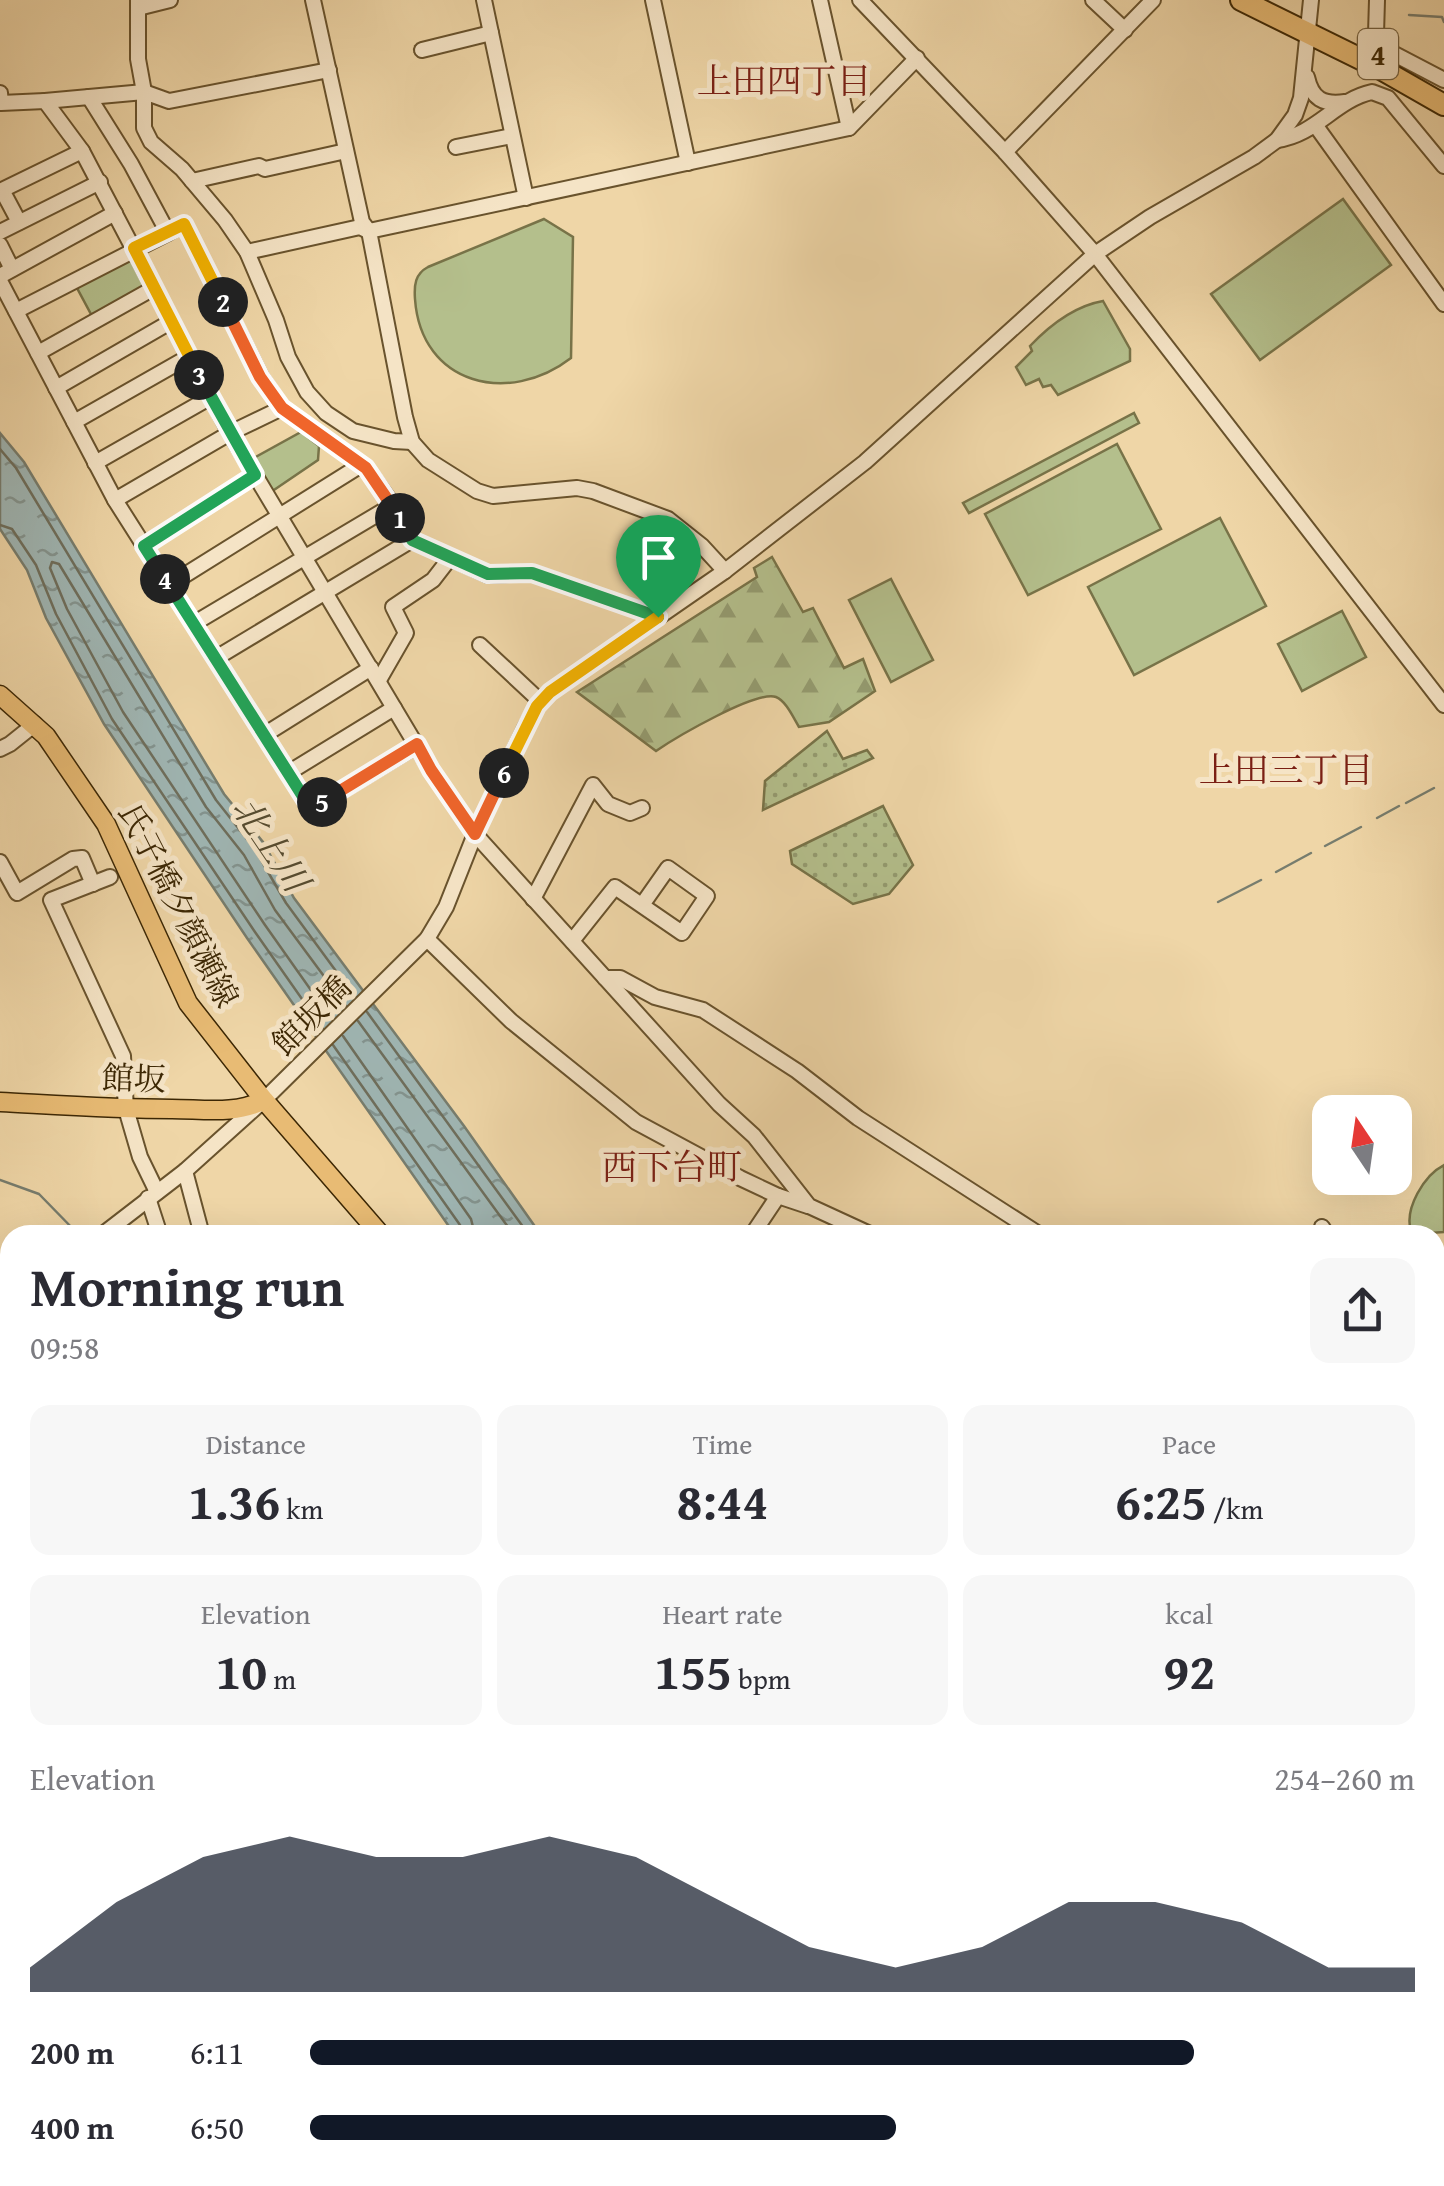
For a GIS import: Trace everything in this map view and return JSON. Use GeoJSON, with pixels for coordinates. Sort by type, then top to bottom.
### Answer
{"type":"FeatureCollection","features":[{"type":"Feature","properties":{"kind":"highway","name":"4"},"geometry":{"type":"LineString","coordinates":[[1241,0],[1310,18],[1381,68],[1444,104]]}},
{"type":"Feature","properties":{"kind":"highway","name":"4"},"geometry":{"type":"LineString","coordinates":[[1270,0],[1444,92]]}},
{"type":"Feature","properties":{"kind":"main road","name":"氏子橋夕顔瀬線"},"geometry":{"type":"LineString","coordinates":[[0,695],[46,736],[106,824],[188,1003],[368,1225]]}},
{"type":"Feature","properties":{"kind":"main road","name":"館坂"},"geometry":{"type":"LineString","coordinates":[[0,1102],[231,1110],[252,1107],[264,1100]]}},
{"type":"Feature","properties":{"kind":"street"},"geometry":{"type":"LineString","coordinates":[[170,0],[138,4],[144,128],[150,142],[192,180],[247,252],[288,357],[307,392],[326,413],[353,431],[394,442],[412,442]]}},
{"type":"Feature","properties":{"kind":"street"},"geometry":{"type":"LineString","coordinates":[[313,0],[362,222],[369,231],[412,442],[428,460],[493,496],[577,488],[668,519],[725,571]]}},
{"type":"Feature","properties":{"kind":"street"},"geometry":{"type":"LineString","coordinates":[[484,0],[526,198]]}},
{"type":"Feature","properties":{"kind":"street"},"geometry":{"type":"LineString","coordinates":[[653,0],[688,162]]}},
{"type":"Feature","properties":{"kind":"street"},"geometry":{"type":"LineString","coordinates":[[820,0],[849,128]]}},
{"type":"Feature","properties":{"kind":"street"},"geometry":{"type":"LineString","coordinates":[[860,0],[1005,152],[1094,254],[1444,704]]}},
{"type":"Feature","properties":{"kind":"street"},"geometry":{"type":"LineString","coordinates":[[1093,0],[1125,30]]}},
{"type":"Feature","properties":{"kind":"street"},"geometry":{"type":"LineString","coordinates":[[1005,152],[1154,0]]}},
{"type":"Feature","properties":{"kind":"street"},"geometry":{"type":"LineString","coordinates":[[1377,0],[1379,46],[1444,80]]}},
{"type":"Feature","properties":{"kind":"street"},"geometry":{"type":"LineString","coordinates":[[480,645],[541,702],[725,571],[865,462],[1094,254],[1278,140],[1302,98],[1310,18]]}},
{"type":"Feature","properties":{"kind":"street"},"geometry":{"type":"LineString","coordinates":[[422,50],[491,33]]}},
{"type":"Feature","properties":{"kind":"street"},"geometry":{"type":"LineString","coordinates":[[247,252],[360,227],[369,231],[849,128],[917,58]]}},
{"type":"Feature","properties":{"kind":"street"},"geometry":{"type":"LineString","coordinates":[[0,93],[1,103],[144,92],[169,101],[329,70]]}},
{"type":"Feature","properties":{"kind":"street"},"geometry":{"type":"LineString","coordinates":[[1306,72],[1310,92],[1334,104],[1372,92],[1388,98],[1444,166]]}},
{"type":"Feature","properties":{"kind":"street"},"geometry":{"type":"LineString","coordinates":[[89,97],[168,232]]}},
{"type":"Feature","properties":{"kind":"street"},"geometry":{"type":"LineString","coordinates":[[45,101],[100,182],[255,475],[431,770],[475,834],[720,1104],[754,1136],[809,1206]]}},
{"type":"Feature","properties":{"kind":"street"},"geometry":{"type":"LineString","coordinates":[[1278,140],[1316,126],[1345,102]]}},
{"type":"Feature","properties":{"kind":"street"},"geometry":{"type":"LineString","coordinates":[[1316,126],[1444,304]]}},
{"type":"Feature","properties":{"kind":"street"},"geometry":{"type":"LineString","coordinates":[[456,147],[512,136]]}},
{"type":"Feature","properties":{"kind":"street"},"geometry":{"type":"LineString","coordinates":[[19,222],[2,190],[82,151]]}},
{"type":"Feature","properties":{"kind":"street"},"geometry":{"type":"LineString","coordinates":[[192,180],[346,152]]}},
{"type":"Feature","properties":{"kind":"street"},"geometry":{"type":"LineString","coordinates":[[0,232],[100,182]]}},
{"type":"Feature","properties":{"kind":"street"},"geometry":{"type":"LineString","coordinates":[[4,275],[115,213]]}},
{"type":"Feature","properties":{"kind":"street"},"geometry":{"type":"LineString","coordinates":[[16,311],[184,224],[260,377],[282,408],[366,468],[412,540],[488,574],[532,573],[658,617]]}},
{"type":"Feature","properties":{"kind":"street"},"geometry":{"type":"LineString","coordinates":[[0,245],[4,275],[16,311],[115,500],[311,809],[417,744]]}},
{"type":"Feature","properties":{"kind":"street"},"geometry":{"type":"LineString","coordinates":[[38,353],[154,288]]}},
{"type":"Feature","properties":{"kind":"street"},"geometry":{"type":"LineString","coordinates":[[56,388],[172,321]]}},
{"type":"Feature","properties":{"kind":"street"},"geometry":{"type":"LineString","coordinates":[[74,422],[190,356]]}},
{"type":"Feature","properties":{"kind":"street"},"geometry":{"type":"LineString","coordinates":[[95,463],[211,398]]}},
{"type":"Feature","properties":{"kind":"street"},"geometry":{"type":"LineString","coordinates":[[115,500],[230,432],[282,408]]}},
{"type":"Feature","properties":{"kind":"street"},"geometry":{"type":"LineString","coordinates":[[169,585],[361,465]]}},
{"type":"Feature","properties":{"kind":"street"},"geometry":{"type":"LineString","coordinates":[[144,546],[255,475]]}},
{"type":"Feature","properties":{"kind":"street"},"geometry":{"type":"LineString","coordinates":[[193,624],[393,505]]}},
{"type":"Feature","properties":{"kind":"street"},"geometry":{"type":"LineString","coordinates":[[216,658],[412,540]]}},
{"type":"Feature","properties":{"kind":"street"},"geometry":{"type":"LineString","coordinates":[[264,735],[375,674],[406,633],[392,608],[433,580],[450,558]]}},
{"type":"Feature","properties":{"kind":"street","name":"館坂橋"},"geometry":{"type":"LineString","coordinates":[[115,1225],[185,1172],[264,1100],[427,939],[446,907],[475,834],[541,702]]}},
{"type":"Feature","properties":{"kind":"street"},"geometry":{"type":"LineString","coordinates":[[288,773],[394,708]]}},
{"type":"Feature","properties":{"kind":"street"},"geometry":{"type":"LineString","coordinates":[[0,749],[35,724]]}},
{"type":"Feature","properties":{"kind":"street"},"geometry":{"type":"LineString","coordinates":[[533,899],[593,785],[608,804],[630,813],[642,808]]}},
{"type":"Feature","properties":{"kind":"street"},"geometry":{"type":"LineString","coordinates":[[0,862],[17,893],[73,859],[82,858],[93,884]]}},
{"type":"Feature","properties":{"kind":"street"},"geometry":{"type":"LineString","coordinates":[[572,941],[615,887],[682,933],[707,896],[668,868],[642,905]]}},
{"type":"Feature","properties":{"kind":"street"},"geometry":{"type":"LineString","coordinates":[[110,877],[50,900],[123,1056],[126,1109],[158,1225]]}},
{"type":"Feature","properties":{"kind":"street"},"geometry":{"type":"LineString","coordinates":[[427,939],[511,1021],[636,1122],[740,1178],[850,1225]]}},
{"type":"Feature","properties":{"kind":"street"},"geometry":{"type":"LineString","coordinates":[[605,978],[620,978],[655,997],[703,1010],[858,1118],[1024,1225]]}},
{"type":"Feature","properties":{"kind":"street"},"geometry":{"type":"LineString","coordinates":[[185,1172],[199,1225]]}},
{"type":"Feature","properties":{"kind":"street"},"geometry":{"type":"LineString","coordinates":[[759,1225],[778,1196]]}},
{"type":"Feature","properties":{"kind":"green space"},"geometry":{"type":"Polygon","coordinates":[[[1343,199],[1391,265],[1260,360],[1211,294],[1343,199]]]}},
{"type":"Feature","properties":{"kind":"green space"},"geometry":{"type":"Polygon","coordinates":[[[544,219],[573,237],[571,358],[547,373],[521,381],[496,383],[472,379],[451,368],[433,351],[421,328],[415,299],[418,277],[428,267],[544,219]]]}},
{"type":"Feature","properties":{"kind":"green space"},"geometry":{"type":"Polygon","coordinates":[[[129,260],[135,263],[145,286],[92,316],[77,288],[129,260]]]}},
{"type":"Feature","properties":{"kind":"green space"},"geometry":{"type":"Polygon","coordinates":[[[1103,301],[1130,349],[1130,361],[1058,395],[1051,385],[1043,387],[1039,379],[1026,385],[1016,367],[1032,351],[1030,346],[1063,318],[1103,301]]]}},
{"type":"Feature","properties":{"kind":"green space"},"geometry":{"type":"Polygon","coordinates":[[[1134,413],[1139,423],[969,513],[963,503],[1134,413]]]}},
{"type":"Feature","properties":{"kind":"green space"},"geometry":{"type":"Polygon","coordinates":[[[301,432],[319,446],[318,460],[271,492],[252,459],[301,432]]]}},
{"type":"Feature","properties":{"kind":"green space"},"geometry":{"type":"Polygon","coordinates":[[[1117,444],[1161,529],[1028,595],[985,514],[1117,444]]]}},
{"type":"Feature","properties":{"kind":"green space"},"geometry":{"type":"Polygon","coordinates":[[[1220,518],[1266,606],[1134,675],[1088,587],[1220,518]]]}},
{"type":"Feature","properties":{"kind":"green space"},"geometry":{"type":"Polygon","coordinates":[[[772,557],[803,612],[813,608],[844,668],[863,659],[875,691],[829,722],[799,727],[780,699],[751,701],[716,716],[656,751],[577,692],[757,577],[754,568],[772,557]]]}},
{"type":"Feature","properties":{"kind":"green space"},"geometry":{"type":"Polygon","coordinates":[[[891,579],[933,660],[891,682],[849,600],[891,579]]]}},
{"type":"Feature","properties":{"kind":"green space"},"geometry":{"type":"Polygon","coordinates":[[[1342,611],[1366,657],[1302,691],[1278,644],[1342,611]]]}},
{"type":"Feature","properties":{"kind":"green space"},"geometry":{"type":"Polygon","coordinates":[[[827,731],[843,759],[867,750],[873,758],[763,810],[765,781],[827,731]]]}},
{"type":"Feature","properties":{"kind":"green space"},"geometry":{"type":"Polygon","coordinates":[[[883,806],[913,865],[889,894],[853,904],[792,864],[790,851],[883,806]]]}},
{"type":"Feature","properties":{"kind":"green space"},"geometry":{"type":"Polygon","coordinates":[[[1444,1165],[1444,1225],[1410,1225],[1417,1194],[1444,1165]]]}},
{"type":"Feature","properties":{"kind":"water"},"geometry":{"type":"Polygon","coordinates":[[[0,433],[24,462],[224,794],[263,842],[294,898],[534,1225],[448,1225],[247,938],[104,724],[46,618],[27,570],[0,529],[0,433]]]}},
{"type":"Feature","properties":{"kind":"waterway"},"geometry":{"type":"LineString","coordinates":[[1409,15],[1442,17],[1444,22]]}},
{"type":"Feature","properties":{"kind":"waterway"},"geometry":{"type":"LineString","coordinates":[[1406,803],[1434,788]]}},
{"type":"Feature","properties":{"kind":"waterway"},"geometry":{"type":"LineString","coordinates":[[1377,818],[1399,806]]}},
{"type":"Feature","properties":{"kind":"waterway"},"geometry":{"type":"LineString","coordinates":[[1325,846],[1361,827]]}},
{"type":"Feature","properties":{"kind":"waterway"},"geometry":{"type":"LineString","coordinates":[[1276,872],[1311,853]]}},
{"type":"Feature","properties":{"kind":"waterway"},"geometry":{"type":"LineString","coordinates":[[1218,902],[1261,880]]}},
{"type":"Feature","properties":{"kind":"waterway"},"geometry":{"type":"LineString","coordinates":[[0,1180],[39,1194],[69,1225]]}},
{"type":"Feature","properties":{"kind":"district","name":"上田四丁目"},"geometry":{"type":"Point","coordinates":[784,80]}},
{"type":"Feature","properties":{"kind":"district","name":"上田三丁目"},"geometry":{"type":"Point","coordinates":[1286,769]}},
{"type":"Feature","properties":{"kind":"district","name":"西下台町"},"geometry":{"type":"Point","coordinates":[672,1166]}},
{"type":"Feature","properties":{"kind":"route"},"geometry":{"type":"LineString","coordinates":[[184,224],[260,377],[282,408],[366,468],[412,540],[488,574],[532,573],[658,617],[550,692],[537,706],[475,834],[417,744],[311,809],[144,546],[255,475],[134,248],[184,224]]}},
{"type":"Feature","properties":{"kind":"water label","name":"北上川"},"geometry":{"type":"Point","coordinates":[271,844]}}]}
